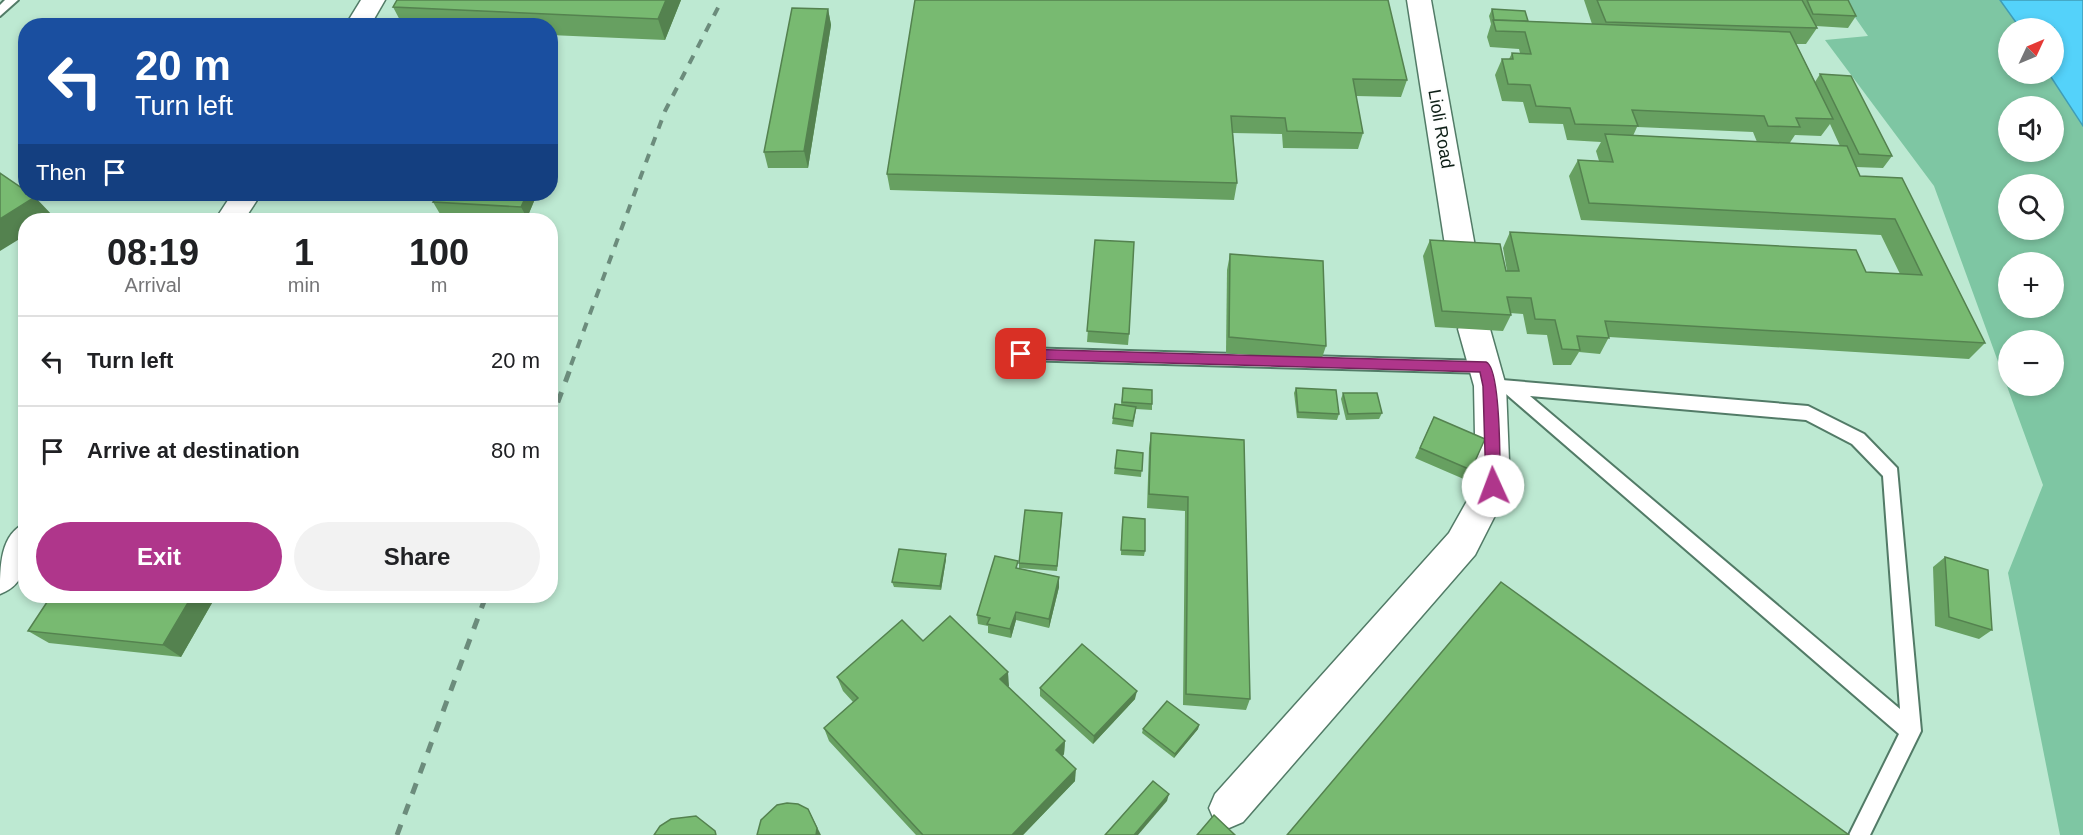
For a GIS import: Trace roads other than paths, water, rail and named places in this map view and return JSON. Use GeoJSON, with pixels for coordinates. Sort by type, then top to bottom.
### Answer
{"type":"FeatureCollection","features":[{"type":"Feature","properties":{"kind":"street"},"geometry":{"type":"LineString","coordinates":[[362,18],[373,0]]}},
{"type":"Feature","properties":{"kind":"street","name":"Lioli Road"},"geometry":{"type":"LineString","coordinates":[[1419,0],[1462,258]]}},
{"type":"Feature","properties":{"kind":"street"},"geometry":{"type":"LineString","coordinates":[[1229,808],[1462,544],[1493,486],[1495,381],[1474,329]]}},
{"type":"Feature","properties":{"kind":"street"},"geometry":{"type":"LineString","coordinates":[[0,578],[18,550]]}},
{"type":"Feature","properties":{"kind":"lane"},"geometry":{"type":"LineString","coordinates":[[0,12],[12,0]]}},
{"type":"Feature","properties":{"kind":"lane"},"geometry":{"type":"LineString","coordinates":[[1021,354],[1495,381],[1808,413],[1858,439],[1891,473],[1911,730],[1859,835]]}},
{"type":"Feature","properties":{"kind":"lane"},"geometry":{"type":"LineString","coordinates":[[1495,381],[1911,730]]}},
{"type":"Feature","properties":{"kind":"water"},"geometry":{"type":"Polygon","coordinates":[[[2000,0],[2083,0],[2083,126],[2056,84],[2064,84],[2064,18],[2013,18],[2000,0]]]}},
{"type":"Feature","properties":{"kind":"railway"},"geometry":{"type":"LineString","coordinates":[[571,365],[665,111],[722,0]]}},
{"type":"Feature","properties":{"kind":"railway"},"geometry":{"type":"LineString","coordinates":[[558,402],[572,364]]}},
{"type":"Feature","properties":{"kind":"railway"},"geometry":{"type":"LineString","coordinates":[[397,835],[483,603]]}}]}
